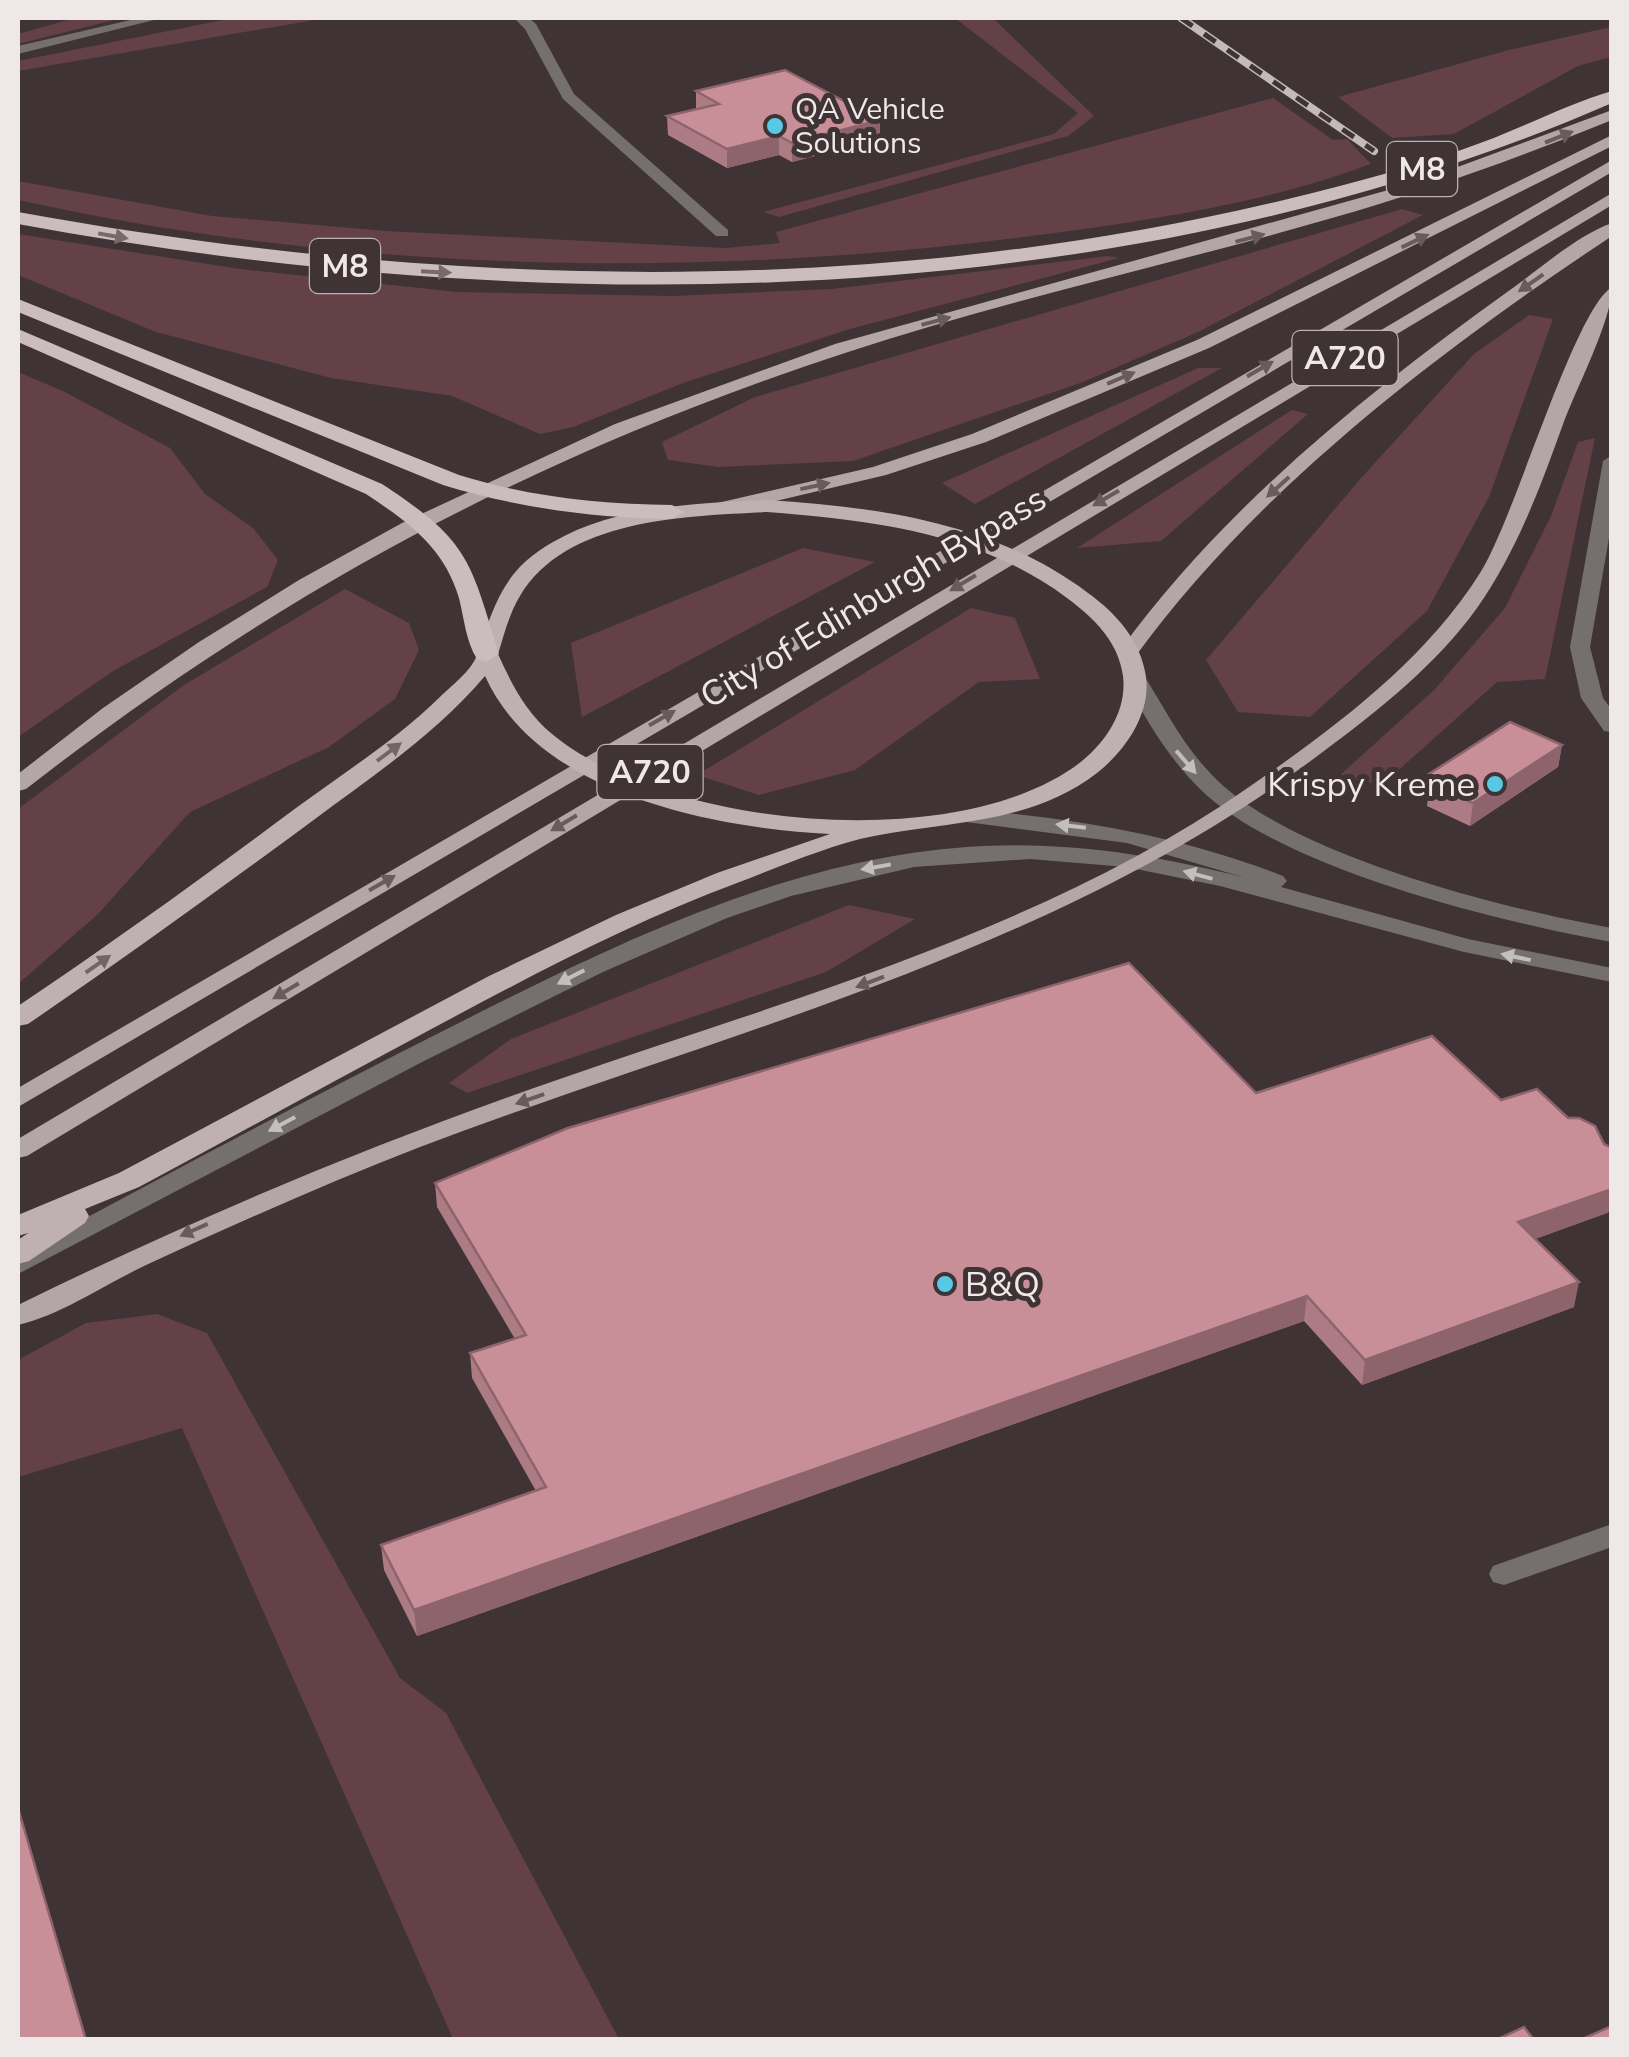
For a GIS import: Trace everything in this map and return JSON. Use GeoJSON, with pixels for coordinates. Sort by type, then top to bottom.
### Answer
{"type":"FeatureCollection","features":[{"type":"Feature","properties":{"kind":"highway","name":"M8"},"geometry":{"type":"LineString","coordinates":[[18,218],[237,254],[419,271],[676,278],[896,266],[1146,234],[1309,200],[1430,166],[1612,96]]}},
{"type":"Feature","properties":{"kind":"highway"},"geometry":{"type":"LineString","coordinates":[[18,305],[451,480],[506,498],[594,512],[767,506],[837,511],[900,520],[989,546],[1033,565],[1083,599],[1109,624],[1128,653],[1135,680],[1129,723],[1104,755],[1079,776],[1043,795],[974,817],[870,829],[726,878],[625,920],[499,982],[130,1180],[18,1254]]}},
{"type":"Feature","properties":{"kind":"highway"},"geometry":{"type":"LineString","coordinates":[[18,335],[374,490],[400,506],[448,550],[462,572],[499,694],[529,727],[567,756],[609,778],[724,812],[870,829]]}},
{"type":"Feature","properties":{"kind":"highway"},"geometry":{"type":"LineString","coordinates":[[18,1018],[192,898],[405,740],[462,691],[487,656],[513,588],[533,567],[591,533],[672,512]]}},
{"type":"Feature","properties":{"kind":"highway"},"geometry":{"type":"LineString","coordinates":[[18,1226],[130,1180]]}},
{"type":"Feature","properties":{"kind":"main road"},"geometry":{"type":"LineString","coordinates":[[18,784],[174,668],[309,584],[383,541],[594,440],[842,348],[1408,192],[1612,114]]}},
{"type":"Feature","properties":{"kind":"main road","name":"A720"},"geometry":{"type":"LineString","coordinates":[[720,508],[879,471],[996,431],[1203,344],[1612,140]]}},
{"type":"Feature","properties":{"kind":"main road","name":"City of Edinburgh Bypass"},"geometry":{"type":"LineString","coordinates":[[18,1098],[1612,165]]}},
{"type":"Feature","properties":{"kind":"main road","name":"City of Edinburgh Bypass"},"geometry":{"type":"LineString","coordinates":[[18,1150],[1612,198]]}},
{"type":"Feature","properties":{"kind":"main road","name":"A720"},"geometry":{"type":"LineString","coordinates":[[1128,653],[1160,607],[1235,526],[1373,404],[1502,303],[1612,228]]}},
{"type":"Feature","properties":{"kind":"main road"},"geometry":{"type":"LineString","coordinates":[[18,1316],[148,1250],[292,1187],[457,1124],[866,984],[960,946],[1173,844],[1270,784],[1398,680],[1457,618],[1492,567],[1528,495],[1592,323],[1612,292]]}},
{"type":"Feature","properties":{"kind":"street"},"geometry":{"type":"LineString","coordinates":[[18,50],[155,18]]}},
{"type":"Feature","properties":{"kind":"street"},"geometry":{"type":"LineString","coordinates":[[521,18],[531,27],[568,96],[722,232]]}},
{"type":"Feature","properties":{"kind":"street"},"geometry":{"type":"LineString","coordinates":[[1612,461],[1580,647],[1592,698],[1612,726]]}},
{"type":"Feature","properties":{"kind":"street"},"geometry":{"type":"LineString","coordinates":[[1135,680],[1154,720],[1193,771],[1214,792],[1268,830],[1334,859],[1451,897],[1562,927],[1612,935]]}},
{"type":"Feature","properties":{"kind":"street"},"geometry":{"type":"LineString","coordinates":[[974,817],[1139,836],[1247,870],[1360,917]]}},
{"type":"Feature","properties":{"kind":"street"},"geometry":{"type":"LineString","coordinates":[[18,1265],[372,1076],[609,958],[715,912],[814,880],[871,868],[981,852],[1091,855],[1180,870],[1464,946],[1612,974]]}},
{"type":"Feature","properties":{"kind":"street"},"geometry":{"type":"LineString","coordinates":[[1504,1574],[1612,1536]]}},
{"type":"Feature","properties":{"kind":"shaded area"},"geometry":{"type":"Polygon","coordinates":[[[75,18],[122,18],[18,44],[18,34],[75,18]]]}},
{"type":"Feature","properties":{"kind":"shaded area"},"geometry":{"type":"Polygon","coordinates":[[[233,18],[326,18],[18,71],[18,61],[233,18]]]}},
{"type":"Feature","properties":{"kind":"shaded area"},"geometry":{"type":"Polygon","coordinates":[[[955,18],[993,18],[1094,116],[1068,136],[779,217],[763,212],[1054,134],[1078,113],[955,18]]]}},
{"type":"Feature","properties":{"kind":"shaded area"},"geometry":{"type":"Polygon","coordinates":[[[1611,27],[1611,57],[1578,66],[1454,134],[1392,138],[1338,97],[1509,50],[1611,27]]]}},
{"type":"Feature","properties":{"kind":"shaded area"},"geometry":{"type":"Polygon","coordinates":[[[1273,98],[1333,140],[1347,139],[1371,164],[1292,189],[1170,216],[919,249],[660,263],[401,255],[272,243],[144,225],[18,200],[18,181],[212,216],[386,231],[725,248],[780,243],[776,232],[1273,98]]]}},
{"type":"Feature","properties":{"kind":"shaded area"},"geometry":{"type":"Polygon","coordinates":[[[1402,209],[1423,215],[1198,332],[1083,382],[853,461],[718,467],[668,460],[662,442],[755,397],[1402,209]]]}},
{"type":"Feature","properties":{"kind":"shaded area"},"geometry":{"type":"Polygon","coordinates":[[[18,234],[240,269],[458,292],[673,296],[832,289],[1108,256],[1119,258],[850,329],[683,383],[573,427],[540,434],[452,396],[331,378],[156,332],[18,275],[18,234]]]}},
{"type":"Feature","properties":{"kind":"shaded area"},"geometry":{"type":"Polygon","coordinates":[[[1529,315],[1553,319],[1489,497],[1427,611],[1310,717],[1238,712],[1206,660],[1362,477],[1474,354],[1529,315]]]}},
{"type":"Feature","properties":{"kind":"shaded area"},"geometry":{"type":"Polygon","coordinates":[[[1198,368],[1222,368],[975,504],[942,483],[1198,368]]]}},
{"type":"Feature","properties":{"kind":"shaded area"},"geometry":{"type":"Polygon","coordinates":[[[18,372],[65,392],[170,448],[205,494],[253,528],[278,560],[267,587],[113,671],[18,737],[18,372]]]}},
{"type":"Feature","properties":{"kind":"shaded area"},"geometry":{"type":"Polygon","coordinates":[[[1292,410],[1308,414],[1161,541],[1077,548],[1292,410]]]}},
{"type":"Feature","properties":{"kind":"shaded area"},"geometry":{"type":"Polygon","coordinates":[[[1595,438],[1545,679],[1497,682],[1382,785],[1338,777],[1434,690],[1505,608],[1551,516],[1578,442],[1595,438]]]}},
{"type":"Feature","properties":{"kind":"shaded area"},"geometry":{"type":"Polygon","coordinates":[[[803,548],[875,562],[582,717],[571,643],[803,548]]]}},
{"type":"Feature","properties":{"kind":"shaded area"},"geometry":{"type":"Polygon","coordinates":[[[345,589],[409,623],[419,650],[395,699],[329,747],[190,812],[98,914],[18,984],[18,809],[184,685],[345,589]]]}},
{"type":"Feature","properties":{"kind":"shaded area"},"geometry":{"type":"Polygon","coordinates":[[[971,608],[1015,618],[1040,679],[979,682],[855,770],[759,795],[697,775],[971,608]]]}},
{"type":"Feature","properties":{"kind":"shaded area"},"geometry":{"type":"Polygon","coordinates":[[[849,905],[915,919],[826,972],[467,1093],[449,1083],[511,1039],[849,905]]]}},
{"type":"Feature","properties":{"kind":"shaded area"},"geometry":{"type":"Polygon","coordinates":[[[157,1314],[207,1333],[400,1678],[446,1713],[619,2039],[453,2039],[182,1428],[18,1477],[18,1360],[86,1323],[157,1314]]]}},
{"type":"Feature","properties":{"kind":"building"},"geometry":{"type":"Polygon","coordinates":[[[785,70],[880,120],[792,143],[779,136],[727,149],[667,116],[719,104],[696,91],[785,70]]]}},
{"type":"Feature","properties":{"kind":"building"},"geometry":{"type":"Polygon","coordinates":[[[1510,722],[1562,745],[1473,803],[1430,784],[1438,779],[1429,774],[1510,722]]]}},
{"type":"Feature","properties":{"kind":"building","name":"B&Q"},"geometry":{"type":"Polygon","coordinates":[[[1129,963],[1256,1093],[1432,1036],[1501,1100],[1537,1089],[1568,1118],[1579,1118],[1595,1126],[1604,1144],[1612,1148],[1612,1189],[1518,1222],[1579,1282],[1365,1360],[1307,1296],[414,1610],[381,1545],[546,1487],[470,1353],[526,1335],[435,1183],[568,1128],[1129,963]]]}},
{"type":"Feature","properties":{"kind":"building"},"geometry":{"type":"Polygon","coordinates":[[[18,1808],[86,2040],[18,2040],[18,1808]]]}},
{"type":"Feature","properties":{"kind":"building"},"geometry":{"type":"Polygon","coordinates":[[[1612,2026],[1612,2040],[1580,2040],[1612,2026]]]}},
{"type":"Feature","properties":{"kind":"building"},"geometry":{"type":"Polygon","coordinates":[[[1524,2027],[1534,2040],[1496,2040],[1524,2027]]]}},
{"type":"Feature","properties":{"kind":"railway"},"geometry":{"type":"LineString","coordinates":[[1181,18],[1374,151]]}},
{"type":"Feature","properties":{"kind":"place","name":"QA Vehicle Solutions"},"geometry":{"type":"Point","coordinates":[775,126]}},
{"type":"Feature","properties":{"kind":"place","name":"Krispy Kreme"},"geometry":{"type":"Point","coordinates":[1495,784]}},
{"type":"Feature","properties":{"kind":"place","name":"B&Q"},"geometry":{"type":"Point","coordinates":[945,1284]}}]}
